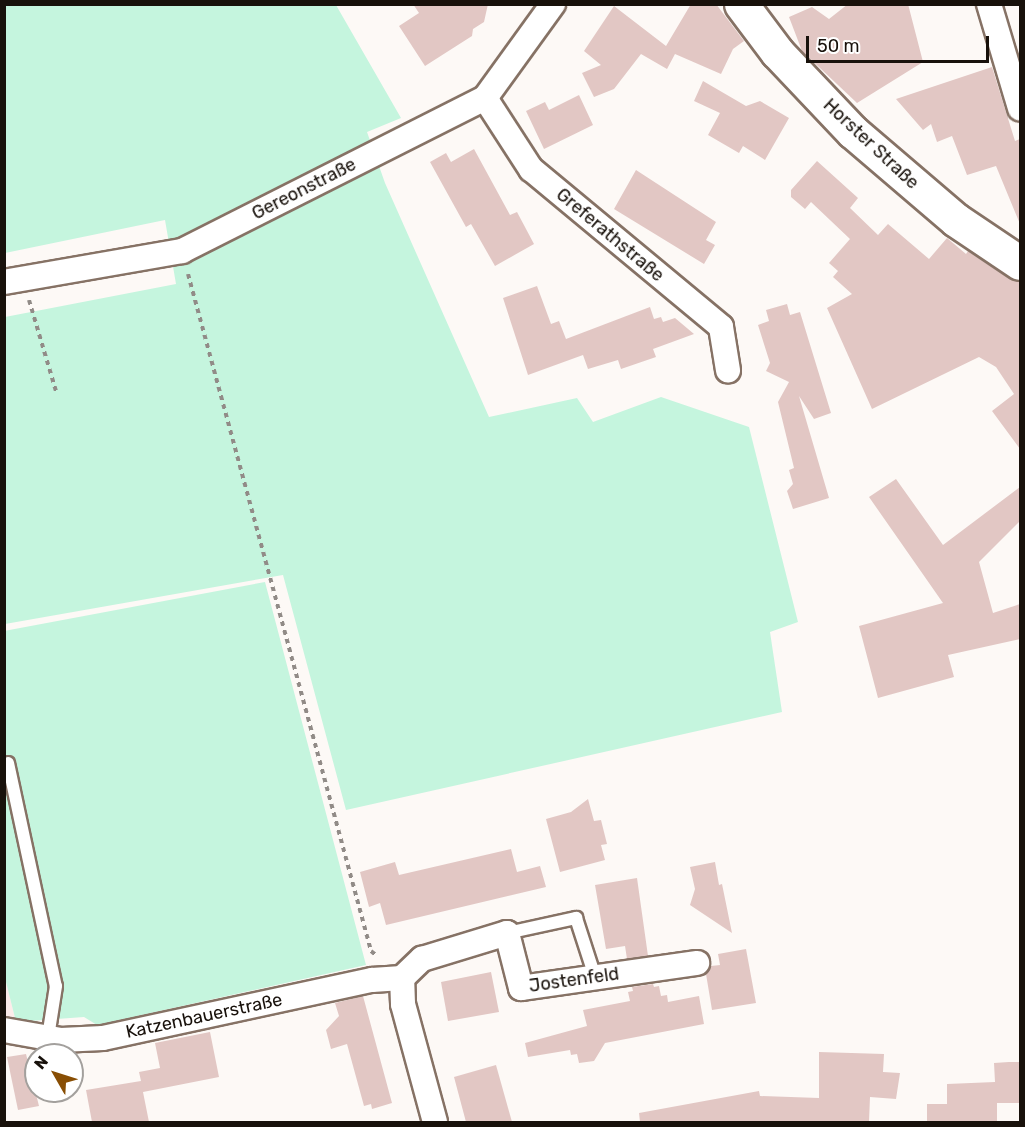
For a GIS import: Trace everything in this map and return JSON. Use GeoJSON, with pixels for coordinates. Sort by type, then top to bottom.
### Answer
{"type":"FeatureCollection","features":[{"type":"Feature","properties":{"kind":"street","name":"Gereonstraße"},"geometry":{"type":"LineString","coordinates":[[14,281],[182,251],[485,98],[553,4]]}},
{"type":"Feature","properties":{"kind":"street","name":"Horster Straße"},"geometry":{"type":"LineString","coordinates":[[741,4],[777,52],[853,132],[956,220],[1020,263]]}},
{"type":"Feature","properties":{"kind":"street"},"geometry":{"type":"LineString","coordinates":[[989,4],[1020,108]]}},
{"type":"Feature","properties":{"kind":"street","name":"Greferathstraße"},"geometry":{"type":"LineString","coordinates":[[485,98],[531,169],[721,327],[728,370]]}},
{"type":"Feature","properties":{"kind":"street"},"geometry":{"type":"LineString","coordinates":[[435,1122],[403,1004],[402,978],[422,959],[507,933]]}},
{"type":"Feature","properties":{"kind":"street","name":"Jostenfeld"},"geometry":{"type":"LineString","coordinates":[[507,933],[521,988],[697,963]]}},
{"type":"Feature","properties":{"kind":"street","name":"Katzenbauerstraße"},"geometry":{"type":"LineString","coordinates":[[4,1029],[48,1037],[103,1038],[372,980],[402,978]]}},
{"type":"Feature","properties":{"kind":"lane"},"geometry":{"type":"LineString","coordinates":[[8,763],[56,986],[48,1037]]}},
{"type":"Feature","properties":{"kind":"lane"},"geometry":{"type":"LineString","coordinates":[[507,933],[576,918],[595,977]]}},
{"type":"Feature","properties":{"kind":"path"},"geometry":{"type":"LineString","coordinates":[[182,251],[371,951],[402,978]]}},
{"type":"Feature","properties":{"kind":"path"},"geometry":{"type":"LineString","coordinates":[[14,281],[56,391]]}},
{"type":"Feature","properties":{"kind":"shaded area"},"geometry":{"type":"Polygon","coordinates":[[[4,974],[16,1022],[5,1025],[4,974]]]}},
{"type":"Feature","properties":{"kind":"green space"},"geometry":{"type":"Polygon","coordinates":[[[5,4],[336,5],[401,118],[367,132],[385,183],[489,417],[577,398],[593,422],[661,397],[749,427],[798,622],[770,632],[782,712],[346,810],[283,575],[5,624],[5,317],[176,284],[165,220],[5,253],[5,4]]]}},
{"type":"Feature","properties":{"kind":"green space"},"geometry":{"type":"Polygon","coordinates":[[[265,582],[366,965],[97,1025],[84,1017],[16,1022],[4,974],[4,631],[265,582]]]}},
{"type":"Feature","properties":{"kind":"building"},"geometry":{"type":"Polygon","coordinates":[[[413,4],[488,4],[484,22],[473,29],[472,36],[425,66],[399,26],[419,13],[413,4]]]}},
{"type":"Feature","properties":{"kind":"building"},"geometry":{"type":"Polygon","coordinates":[[[691,4],[716,4],[744,41],[733,49],[721,74],[675,54],[667,69],[641,54],[614,89],[594,97],[582,73],[601,65],[584,51],[614,6],[666,46],[691,4]]]}},
{"type":"Feature","properties":{"kind":"building"},"geometry":{"type":"Polygon","coordinates":[[[848,4],[908,4],[923,62],[857,103],[802,51],[789,17],[812,7],[829,19],[848,4]]]}},
{"type":"Feature","properties":{"kind":"building"},"geometry":{"type":"Polygon","coordinates":[[[992,67],[1015,141],[1020,139],[1020,224],[996,166],[967,175],[952,136],[937,142],[931,124],[923,130],[896,99],[992,67]]]}},
{"type":"Feature","properties":{"kind":"building"},"geometry":{"type":"Polygon","coordinates":[[[703,81],[746,106],[760,101],[789,118],[765,160],[743,146],[739,153],[708,135],[720,113],[694,101],[703,81]]]}},
{"type":"Feature","properties":{"kind":"building"},"geometry":{"type":"Polygon","coordinates":[[[579,95],[593,125],[544,149],[526,111],[545,102],[549,110],[579,95]]]}},
{"type":"Feature","properties":{"kind":"building"},"geometry":{"type":"Polygon","coordinates":[[[474,149],[510,215],[517,212],[534,244],[495,266],[471,224],[466,227],[430,162],[446,153],[451,162],[474,149]]]}},
{"type":"Feature","properties":{"kind":"building"},"geometry":{"type":"Polygon","coordinates":[[[817,161],[858,198],[850,208],[878,235],[888,224],[929,259],[947,238],[966,254],[968,251],[1010,279],[1020,281],[1020,449],[992,411],[1014,394],[996,367],[979,357],[872,409],[827,308],[852,294],[833,277],[838,271],[829,263],[850,239],[811,202],[805,209],[791,197],[791,190],[817,161]]]}},
{"type":"Feature","properties":{"kind":"building"},"geometry":{"type":"Polygon","coordinates":[[[636,170],[716,222],[706,240],[715,245],[704,264],[614,209],[636,170]]]}},
{"type":"Feature","properties":{"kind":"building"},"geometry":{"type":"Polygon","coordinates":[[[537,286],[551,324],[559,321],[566,339],[650,307],[654,319],[661,317],[663,322],[675,318],[694,334],[653,349],[656,357],[621,369],[618,360],[588,369],[583,355],[528,375],[503,298],[537,286]]]}},
{"type":"Feature","properties":{"kind":"building"},"geometry":{"type":"Polygon","coordinates":[[[787,304],[790,315],[800,312],[831,413],[814,419],[799,396],[829,498],[793,509],[787,491],[793,484],[789,470],[794,468],[778,402],[789,382],[766,371],[770,363],[758,325],[769,321],[766,310],[787,304]]]}},
{"type":"Feature","properties":{"kind":"building"},"geometry":{"type":"Polygon","coordinates":[[[896,479],[943,545],[1020,487],[1020,521],[979,562],[993,613],[1020,604],[1020,639],[948,655],[954,677],[878,698],[859,626],[943,603],[869,497],[896,479]]]}},
{"type":"Feature","properties":{"kind":"building"},"geometry":{"type":"Polygon","coordinates":[[[588,799],[594,821],[601,820],[607,844],[601,845],[605,860],[560,872],[546,819],[571,812],[588,799]]]}},
{"type":"Feature","properties":{"kind":"building"},"geometry":{"type":"Polygon","coordinates":[[[511,849],[517,872],[540,866],[546,887],[386,925],[380,903],[369,907],[360,872],[395,862],[399,875],[511,849]]]}},
{"type":"Feature","properties":{"kind":"building"},"geometry":{"type":"Polygon","coordinates":[[[715,862],[732,933],[690,905],[695,889],[690,867],[715,862]]]}},
{"type":"Feature","properties":{"kind":"building"},"geometry":{"type":"Polygon","coordinates":[[[637,878],[648,956],[627,959],[625,946],[606,949],[595,885],[637,878]]]}},
{"type":"Feature","properties":{"kind":"building"},"geometry":{"type":"Polygon","coordinates":[[[746,949],[756,1003],[712,1010],[706,974],[711,966],[720,965],[718,954],[746,949]]]}},
{"type":"Feature","properties":{"kind":"building"},"geometry":{"type":"Polygon","coordinates":[[[491,972],[499,1012],[448,1021],[441,982],[491,972]]]}},
{"type":"Feature","properties":{"kind":"building"},"geometry":{"type":"Polygon","coordinates":[[[653,984],[654,987],[659,986],[661,996],[667,995],[668,1002],[699,996],[704,1024],[605,1043],[594,1061],[579,1063],[577,1054],[571,1055],[570,1050],[528,1057],[525,1043],[587,1026],[583,1010],[630,1001],[628,992],[633,991],[632,987],[653,984]]]}},
{"type":"Feature","properties":{"kind":"building"},"geometry":{"type":"Polygon","coordinates":[[[363,996],[392,1103],[372,1109],[371,1104],[364,1106],[347,1044],[331,1049],[326,1030],[339,1016],[335,1003],[363,996]]]}},
{"type":"Feature","properties":{"kind":"building"},"geometry":{"type":"Polygon","coordinates":[[[210,1032],[219,1077],[143,1092],[149,1122],[92,1122],[86,1090],[141,1081],[139,1072],[160,1068],[155,1043],[210,1032]]]}},
{"type":"Feature","properties":{"kind":"building"},"geometry":{"type":"Polygon","coordinates":[[[819,1052],[884,1054],[883,1072],[900,1073],[896,1099],[870,1097],[869,1122],[640,1122],[639,1113],[759,1091],[760,1096],[819,1098],[819,1052]]]}},
{"type":"Feature","properties":{"kind":"building"},"geometry":{"type":"Polygon","coordinates":[[[24,1054],[24,1103],[38,1103],[39,1106],[18,1110],[7,1057],[24,1054]]]}},
{"type":"Feature","properties":{"kind":"building"},"geometry":{"type":"Polygon","coordinates":[[[1020,1062],[1020,1103],[997,1103],[997,1122],[927,1122],[927,1104],[947,1104],[947,1084],[995,1082],[994,1063],[1020,1062]]]}},
{"type":"Feature","properties":{"kind":"building"},"geometry":{"type":"Polygon","coordinates":[[[496,1065],[512,1122],[466,1122],[454,1077],[496,1065]]]}}]}
